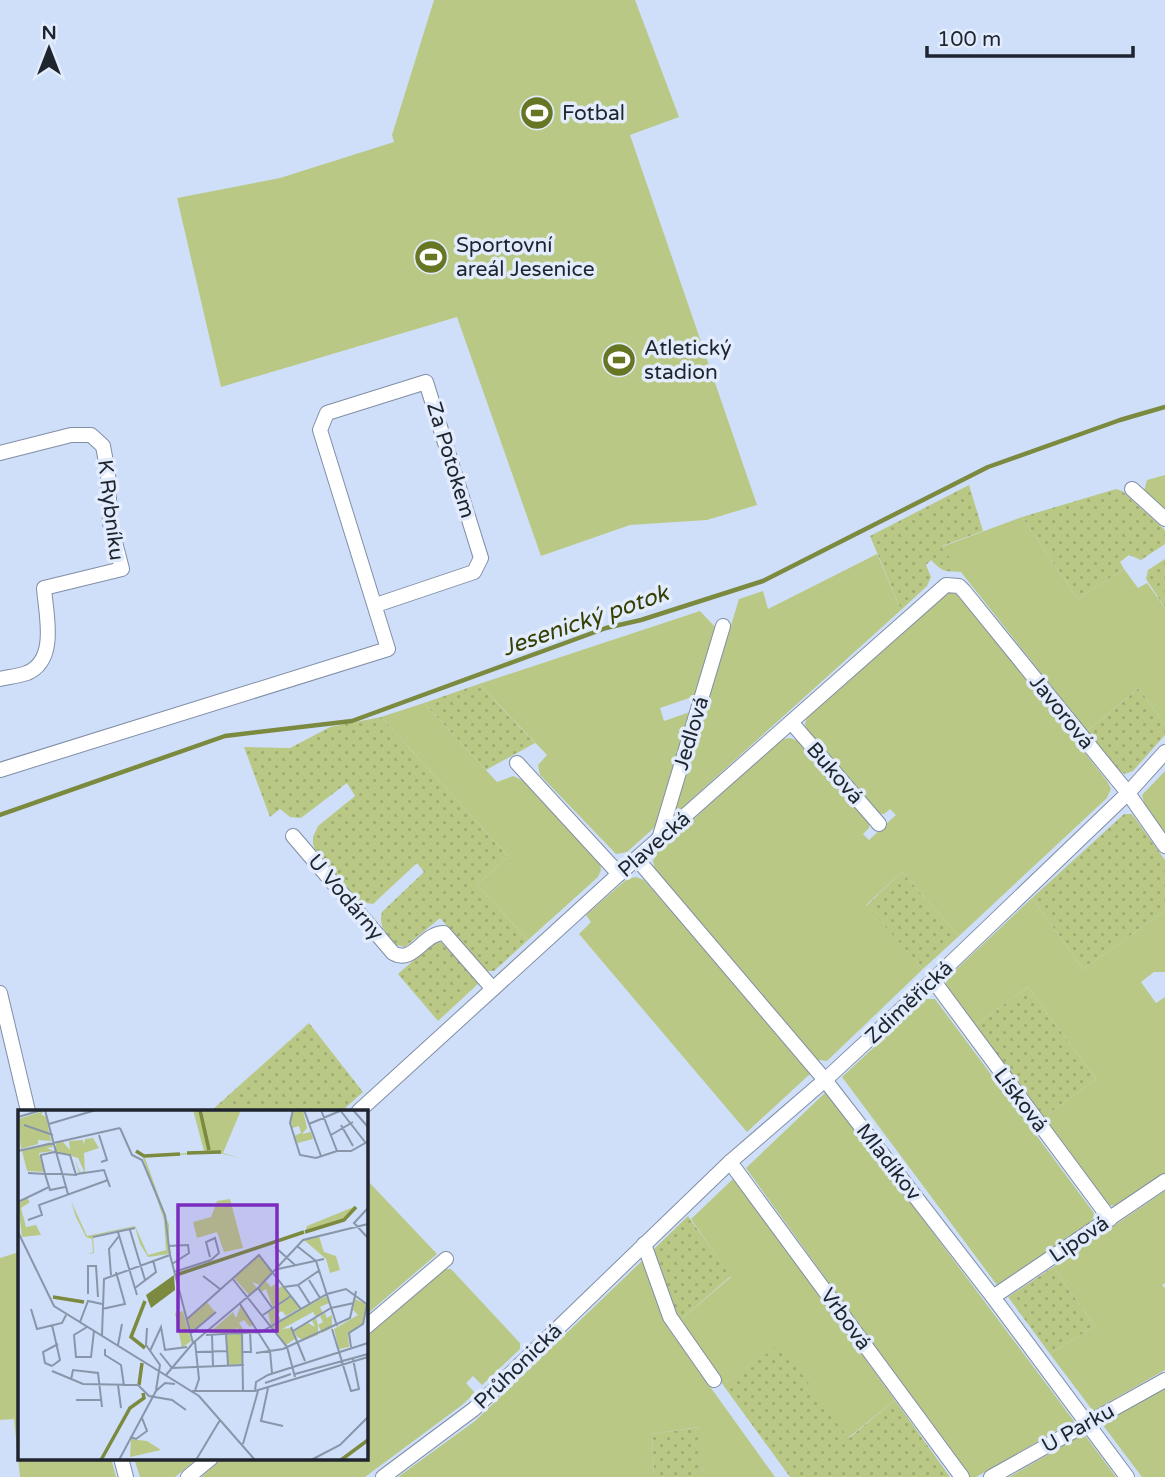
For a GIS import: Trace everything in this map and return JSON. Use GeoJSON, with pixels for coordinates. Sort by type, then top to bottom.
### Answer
{"type":"FeatureCollection","features":[{"type":"Feature","properties":{"kind":"street","name":"Za Potokem"},"geometry":{"type":"LineString","coordinates":[[0,770],[388,649],[320,430],[327,413],[426,382],[481,558],[474,572],[376,605]]}},
{"type":"Feature","properties":{"kind":"street","name":"K Rybníku"},"geometry":{"type":"LineString","coordinates":[[0,453],[71,435],[91,435],[103,446],[108,473],[110,523],[122,569],[44,588],[48,644],[41,662],[29,672],[0,679]]}},
{"type":"Feature","properties":{"kind":"street"},"geometry":{"type":"LineString","coordinates":[[1132,489],[1165,519]]}},
{"type":"Feature","properties":{"kind":"street","name":"Plavecká"},"geometry":{"type":"LineString","coordinates":[[360,1110],[619,874],[940,589],[953,585]]}},
{"type":"Feature","properties":{"kind":"street","name":"Javorová"},"geometry":{"type":"LineString","coordinates":[[953,585],[964,591],[1128,793],[1165,846]]}},
{"type":"Feature","properties":{"kind":"street","name":"Jedlová"},"geometry":{"type":"LineString","coordinates":[[659,840],[723,626]]}},
{"type":"Feature","properties":{"kind":"street","name":"Buková"},"geometry":{"type":"LineString","coordinates":[[791,722],[879,824]]}},
{"type":"Feature","properties":{"kind":"street","name":"Zdiměřická"},"geometry":{"type":"LineString","coordinates":[[644,1244],[730,1161],[825,1080],[933,981],[1128,793],[1165,752]]}},
{"type":"Feature","properties":{"kind":"street"},"geometry":{"type":"LineString","coordinates":[[517,762],[619,874]]}},
{"type":"Feature","properties":{"kind":"street","name":"U Vodárny"},"geometry":{"type":"LineString","coordinates":[[293,836],[393,953],[406,956],[432,935],[443,933],[493,989]]}},
{"type":"Feature","properties":{"kind":"street","name":"Mladíkov"},"geometry":{"type":"LineString","coordinates":[[637,859],[825,1080],[993,1297],[1127,1477]]}},
{"type":"Feature","properties":{"kind":"street","name":"Lísková"},"geometry":{"type":"LineString","coordinates":[[933,981],[1110,1219]]}},
{"type":"Feature","properties":{"kind":"street"},"geometry":{"type":"LineString","coordinates":[[0,993],[28,1110]]}},
{"type":"Feature","properties":{"kind":"street","name":"Vrbová"},"geometry":{"type":"LineString","coordinates":[[730,1161],[962,1477]]}},
{"type":"Feature","properties":{"kind":"street","name":"Lipová"},"geometry":{"type":"LineString","coordinates":[[993,1297],[1165,1181]]}},
{"type":"Feature","properties":{"kind":"street"},"geometry":{"type":"LineString","coordinates":[[644,1244],[670,1317],[714,1380]]}},
{"type":"Feature","properties":{"kind":"street","name":"Průhonická"},"geometry":{"type":"LineString","coordinates":[[383,1477],[474,1409],[644,1244]]}},
{"type":"Feature","properties":{"kind":"street"},"geometry":{"type":"LineString","coordinates":[[368,1325],[446,1259]]}},
{"type":"Feature","properties":{"kind":"street","name":"U Parku"},"geometry":{"type":"LineString","coordinates":[[991,1477],[1165,1380]]}},
{"type":"Feature","properties":{"kind":"street"},"geometry":{"type":"LineString","coordinates":[[122,1460],[126,1477]]}},
{"type":"Feature","properties":{"kind":"street"},"geometry":{"type":"LineString","coordinates":[[188,1477],[209,1460]]}},
{"type":"Feature","properties":{"kind":"green space","name":"Sportovní areál Jesenice"},"geometry":{"type":"Polygon","coordinates":[[[434,0],[635,0],[679,117],[630,135],[757,505],[707,520],[630,525],[541,556],[457,317],[221,387],[177,198],[280,178],[394,142],[392,135],[434,0]]]}},
{"type":"Feature","properties":{"kind":"green space"},"geometry":{"type":"Polygon","coordinates":[[[1165,475],[1165,510],[1144,491],[1147,480],[1165,475]]]}},
{"type":"Feature","properties":{"kind":"green space"},"geometry":{"type":"Polygon","coordinates":[[[969,485],[983,531],[942,546],[961,572],[945,570],[931,560],[926,565],[931,577],[927,586],[901,610],[870,536],[969,485]]]}},
{"type":"Feature","properties":{"kind":"green space"},"geometry":{"type":"Polygon","coordinates":[[[1116,489],[1122,491],[1165,530],[1165,544],[1141,560],[1129,555],[1120,562],[1124,569],[1078,599],[1022,517],[1116,489]]]}},
{"type":"Feature","properties":{"kind":"green space"},"geometry":{"type":"Polygon","coordinates":[[[1022,517],[1078,599],[1124,569],[1138,588],[1147,583],[1165,608],[1165,725],[1139,688],[1087,731],[941,547],[1022,517]]]}},
{"type":"Feature","properties":{"kind":"green space"},"geometry":{"type":"Polygon","coordinates":[[[877,554],[901,610],[673,816],[739,599],[763,591],[768,609],[877,554]]]}},
{"type":"Feature","properties":{"kind":"green space"},"geometry":{"type":"Polygon","coordinates":[[[1165,559],[1165,608],[1146,579],[1148,570],[1165,559]]]}},
{"type":"Feature","properties":{"kind":"green space"},"geometry":{"type":"Polygon","coordinates":[[[952,591],[960,595],[1111,789],[1107,798],[959,936],[902,872],[866,905],[923,969],[827,1061],[818,1060],[655,870],[653,861],[656,853],[782,739],[790,738],[798,741],[869,822],[869,828],[863,834],[869,840],[896,815],[890,809],[884,814],[878,814],[807,733],[805,724],[808,715],[943,594],[952,591]]]}},
{"type":"Feature","properties":{"kind":"green space"},"geometry":{"type":"Polygon","coordinates":[[[700,611],[716,628],[695,696],[660,708],[664,721],[690,712],[656,826],[627,852],[616,854],[540,775],[538,765],[547,755],[479,684],[700,611]]]}},
{"type":"Feature","properties":{"kind":"green space"},"geometry":{"type":"Polygon","coordinates":[[[479,684],[535,743],[486,770],[424,703],[479,684]]]}},
{"type":"Feature","properties":{"kind":"green space"},"geometry":{"type":"Polygon","coordinates":[[[1139,688],[1165,725],[1165,735],[1133,771],[1125,774],[1118,770],[1087,731],[1139,688]]]}},
{"type":"Feature","properties":{"kind":"green space"},"geometry":{"type":"Polygon","coordinates":[[[424,703],[497,782],[513,776],[522,780],[600,863],[598,877],[528,940],[477,885],[508,856],[381,717],[424,703]]]}},
{"type":"Feature","properties":{"kind":"green space"},"geometry":{"type":"Polygon","coordinates":[[[381,717],[508,856],[477,885],[528,940],[494,971],[486,971],[440,918],[405,947],[396,945],[382,927],[382,912],[424,872],[417,863],[373,904],[360,902],[315,850],[313,837],[318,826],[355,796],[347,783],[301,818],[290,817],[280,809],[270,817],[244,747],[290,748],[330,727],[381,717]]]}},
{"type":"Feature","properties":{"kind":"green space"},"geometry":{"type":"Polygon","coordinates":[[[1165,771],[1165,834],[1145,806],[1142,795],[1165,771]]]}},
{"type":"Feature","properties":{"kind":"green space"},"geometry":{"type":"Polygon","coordinates":[[[1124,814],[1132,814],[1165,860],[1165,911],[1083,969],[1032,898],[1124,814]]]}},
{"type":"Feature","properties":{"kind":"green space"},"geometry":{"type":"Polygon","coordinates":[[[902,872],[959,936],[923,969],[866,906],[902,872]]]}},
{"type":"Feature","properties":{"kind":"green space"},"geometry":{"type":"Polygon","coordinates":[[[636,877],[644,880],[811,1073],[747,1132],[579,934],[591,922],[586,915],[627,879],[636,877]]]}},
{"type":"Feature","properties":{"kind":"green space"},"geometry":{"type":"Polygon","coordinates":[[[1032,898],[1083,969],[1165,911],[1165,972],[1154,972],[1141,982],[1156,1003],[1165,997],[1165,1173],[1116,1206],[1107,1205],[1043,1118],[1096,1079],[1028,987],[974,1026],[946,988],[946,979],[1032,898]]]}},
{"type":"Feature","properties":{"kind":"green space"},"geometry":{"type":"Polygon","coordinates":[[[441,942],[479,983],[438,1021],[398,974],[433,943],[441,942]]]}},
{"type":"Feature","properties":{"kind":"green space"},"geometry":{"type":"Polygon","coordinates":[[[1028,987],[1096,1079],[1043,1118],[974,1026],[1028,987]]]}},
{"type":"Feature","properties":{"kind":"green space"},"geometry":{"type":"Polygon","coordinates":[[[926,999],[935,999],[1094,1213],[1092,1222],[997,1285],[842,1077],[926,999]]]}},
{"type":"Feature","properties":{"kind":"green space"},"geometry":{"type":"Polygon","coordinates":[[[309,1023],[363,1092],[343,1110],[212,1110],[309,1023]]]}},
{"type":"Feature","properties":{"kind":"green space"},"geometry":{"type":"Polygon","coordinates":[[[827,1091],[1074,1421],[976,1477],[969,1477],[746,1168],[827,1091]]]}},
{"type":"Feature","properties":{"kind":"green space"},"geometry":{"type":"Polygon","coordinates":[[[734,1178],[895,1400],[848,1438],[780,1344],[723,1385],[678,1322],[731,1277],[691,1219],[734,1178]]]}},
{"type":"Feature","properties":{"kind":"green space"},"geometry":{"type":"Polygon","coordinates":[[[368,1181],[437,1254],[368,1313],[368,1181]]]}},
{"type":"Feature","properties":{"kind":"green space"},"geometry":{"type":"Polygon","coordinates":[[[1165,1191],[1165,1283],[1162,1285],[1165,1288],[1165,1370],[1093,1411],[1050,1354],[1095,1326],[1053,1267],[1165,1191]]]}},
{"type":"Feature","properties":{"kind":"green space"},"geometry":{"type":"Polygon","coordinates":[[[688,1216],[731,1276],[678,1322],[653,1250],[688,1216]]]}},
{"type":"Feature","properties":{"kind":"green space"},"geometry":{"type":"Polygon","coordinates":[[[18,1252],[18,1458],[14,1419],[0,1420],[0,1258],[18,1252]]]}},
{"type":"Feature","properties":{"kind":"green space"},"geometry":{"type":"Polygon","coordinates":[[[644,1259],[668,1328],[775,1477],[703,1477],[699,1427],[652,1434],[654,1477],[398,1477],[475,1421],[644,1259]]]}},
{"type":"Feature","properties":{"kind":"green space"},"geometry":{"type":"Polygon","coordinates":[[[1053,1267],[1095,1326],[1050,1354],[1008,1297],[1053,1267]]]}},
{"type":"Feature","properties":{"kind":"green space"},"geometry":{"type":"Polygon","coordinates":[[[445,1269],[451,1269],[520,1343],[520,1349],[482,1385],[473,1376],[466,1383],[475,1393],[365,1477],[201,1477],[221,1460],[368,1460],[368,1335],[445,1269]]]}},
{"type":"Feature","properties":{"kind":"green space"},"geometry":{"type":"Polygon","coordinates":[[[780,1343],[849,1438],[895,1400],[950,1477],[790,1477],[723,1385],[780,1343]]]}},
{"type":"Feature","properties":{"kind":"green space"},"geometry":{"type":"Polygon","coordinates":[[[1165,1388],[1165,1477],[1142,1477],[1102,1424],[1165,1388]]]}},
{"type":"Feature","properties":{"kind":"green space"},"geometry":{"type":"Polygon","coordinates":[[[700,1427],[703,1477],[654,1477],[652,1434],[700,1427]]]}},
{"type":"Feature","properties":{"kind":"green space"},"geometry":{"type":"Polygon","coordinates":[[[1084,1434],[1116,1477],[1009,1477],[1084,1434]]]}},
{"type":"Feature","properties":{"kind":"green space"},"geometry":{"type":"Polygon","coordinates":[[[18,1460],[112,1460],[116,1477],[20,1477],[18,1460]]]}},
{"type":"Feature","properties":{"kind":"green space"},"geometry":{"type":"Polygon","coordinates":[[[135,1460],[196,1460],[175,1477],[140,1477],[135,1460]]]}},
{"type":"Feature","properties":{"kind":"waterway","name":"Jesenický potok"},"geometry":{"type":"LineString","coordinates":[[0,815],[225,736],[352,721],[606,628],[641,620],[763,581],[988,467],[1120,420],[1165,407]]}},
{"type":"Feature","properties":{"kind":"place","name":"Fotbal"},"geometry":{"type":"Point","coordinates":[537,113]}},
{"type":"Feature","properties":{"kind":"place","name":"Sportovní areál Jesenice"},"geometry":{"type":"Point","coordinates":[431,257]}},
{"type":"Feature","properties":{"kind":"place","name":"Atletický stadion"},"geometry":{"type":"Point","coordinates":[619,360]}}]}
